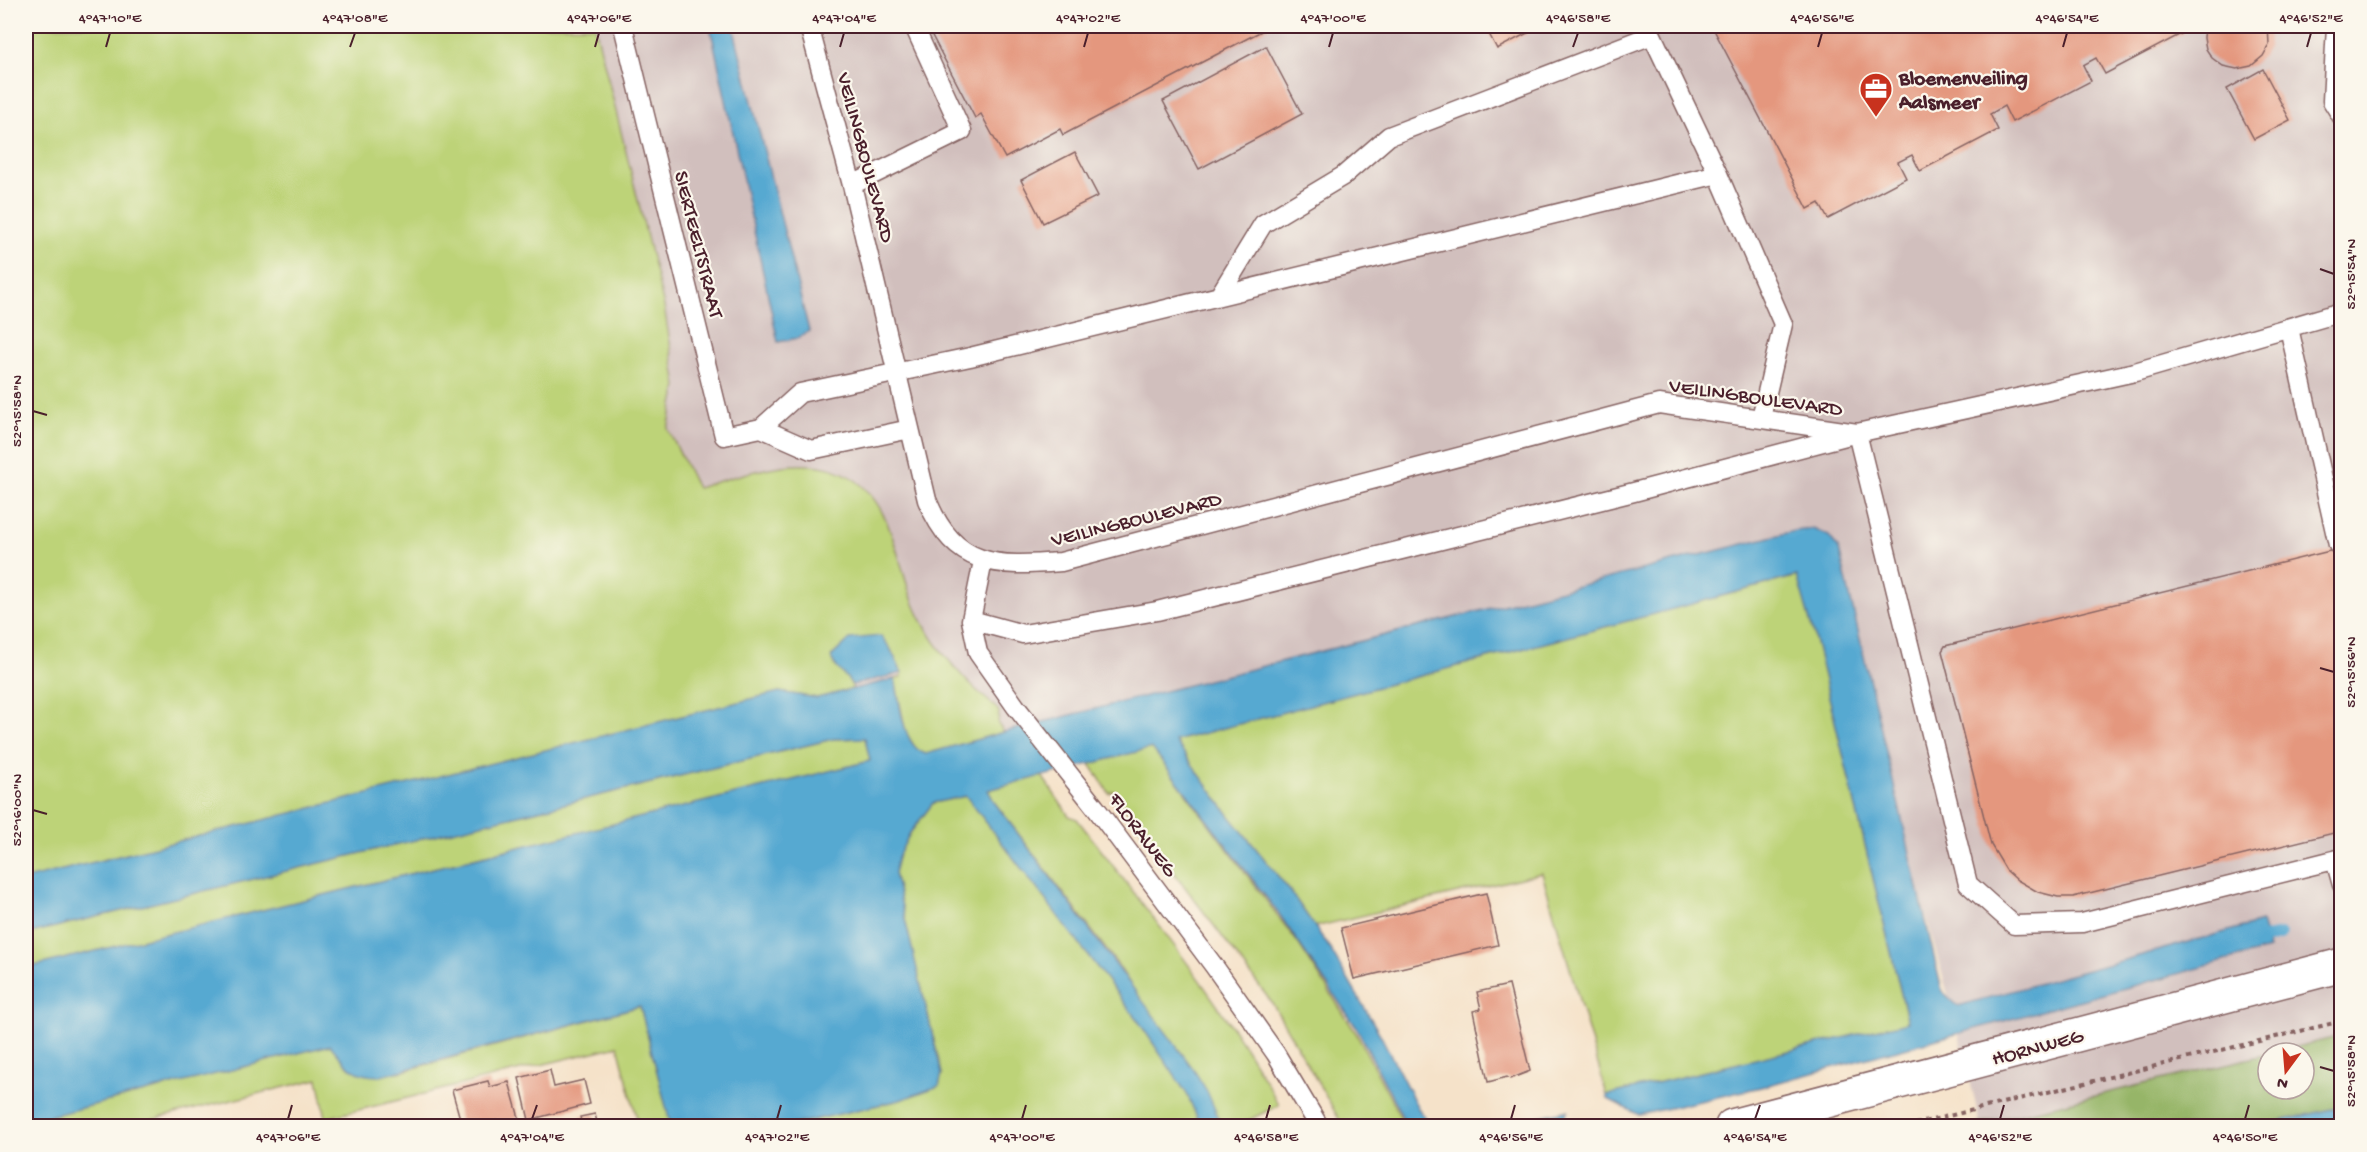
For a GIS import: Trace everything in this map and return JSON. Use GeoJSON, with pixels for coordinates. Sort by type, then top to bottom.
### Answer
{"type":"FeatureCollection","features":[{"type":"Feature","properties":{"kind":"street","name":"HORNWEG"},"geometry":{"type":"LineString","coordinates":[[1732,1126],[2342,965]]}},
{"type":"Feature","properties":{"kind":"lane","name":"SIERTEELTSTRAAT"},"geometry":{"type":"LineString","coordinates":[[623,26],[724,436],[761,428],[800,393],[970,357],[1718,174]]}},
{"type":"Feature","properties":{"kind":"lane","name":"VEILINGBOULEVARD"},"geometry":{"type":"LineString","coordinates":[[809,26],[852,185],[927,500],[934,517],[946,534],[961,549],[983,561],[1020,566],[1061,562],[1659,404],[1857,433]]}},
{"type":"Feature","properties":{"kind":"lane"},"geometry":{"type":"LineString","coordinates":[[852,185],[962,131],[914,26]]}},
{"type":"Feature","properties":{"kind":"lane"},"geometry":{"type":"LineString","coordinates":[[2336,26],[2332,101],[2342,117]]}},
{"type":"Feature","properties":{"kind":"lane"},"geometry":{"type":"LineString","coordinates":[[1219,296],[1263,224],[1343,176],[1389,136],[1652,35],[1718,174],[1783,324],[1761,418]]}},
{"type":"Feature","properties":{"kind":"lane","name":"VEILINGBOULEVARD"},"geometry":{"type":"LineString","coordinates":[[971,620],[1023,634],[1157,611],[1623,495],[1857,433],[2135,372],[2342,312]]}},
{"type":"Feature","properties":{"kind":"lane"},"geometry":{"type":"LineString","coordinates":[[2289,328],[2338,545]]}},
{"type":"Feature","properties":{"kind":"lane"},"geometry":{"type":"LineString","coordinates":[[761,428],[811,450],[910,429]]}},
{"type":"Feature","properties":{"kind":"lane"},"geometry":{"type":"LineString","coordinates":[[1857,433],[1968,884],[2014,925],[2082,923],[2338,859],[2342,885]]}},
{"type":"Feature","properties":{"kind":"lane","name":"FLORAWEG"},"geometry":{"type":"LineString","coordinates":[[983,561],[971,620],[978,653],[1214,966],[1276,1054],[1319,1126]]}},
{"type":"Feature","properties":{"kind":"path"},"geometry":{"type":"LineString","coordinates":[[1907,1126],[2342,1021]]}},
{"type":"Feature","properties":{"kind":"shaded area"},"geometry":{"type":"Polygon","coordinates":[[[26,26],[2341,26],[2341,1126],[1981,1126],[1955,1019],[1818,531],[26,1022],[26,26]]]}},
{"type":"Feature","properties":{"kind":"green space"},"geometry":{"type":"Polygon","coordinates":[[[26,26],[595,26],[664,306],[677,386],[668,429],[697,488],[755,471],[784,466],[811,465],[836,470],[858,483],[877,504],[892,536],[914,604],[925,626],[955,667],[999,711],[998,724],[1004,732],[926,754],[918,752],[906,733],[895,679],[902,677],[902,673],[890,648],[850,639],[831,657],[836,667],[846,674],[853,689],[817,698],[779,692],[26,879],[26,26]]]}},
{"type":"Feature","properties":{"kind":"green space"},"geometry":{"type":"Polygon","coordinates":[[[1798,576],[1908,1022],[1607,1095],[1542,873],[1315,927],[1175,741],[1798,576]]]}},
{"type":"Feature","properties":{"kind":"green space"},"geometry":{"type":"Polygon","coordinates":[[[865,738],[870,761],[26,968],[26,934],[833,739],[865,738]]]}},
{"type":"Feature","properties":{"kind":"green space"},"geometry":{"type":"Polygon","coordinates":[[[1152,748],[1298,943],[1356,1033],[1405,1126],[1343,1126],[1272,1003],[1113,791],[1109,793],[1090,764],[1152,748]]]}},
{"type":"Feature","properties":{"kind":"green space"},"geometry":{"type":"Polygon","coordinates":[[[1042,776],[1069,816],[1077,819],[1184,958],[1234,1030],[1279,1105],[1237,1126],[1222,1126],[1118,965],[995,803],[988,790],[1042,776]]]}},
{"type":"Feature","properties":{"kind":"green space"},"geometry":{"type":"Polygon","coordinates":[[[966,796],[1139,1022],[1187,1094],[1201,1126],[952,1126],[950,1120],[920,1126],[787,1126],[900,1100],[939,1085],[942,1074],[894,873],[898,857],[910,833],[933,803],[966,796]]]}},
{"type":"Feature","properties":{"kind":"green space"},"geometry":{"type":"Polygon","coordinates":[[[640,1006],[671,1126],[639,1126],[618,1046],[326,1118],[318,1079],[126,1126],[26,1126],[26,1122],[330,1045],[350,1068],[400,1072],[640,1006]]]}},
{"type":"Feature","properties":{"kind":"green space"},"geometry":{"type":"Polygon","coordinates":[[[2341,1036],[2341,1107],[2259,1126],[1970,1126],[2256,1057],[2256,1101],[2316,1101],[2316,1042],[2341,1036]]]}},
{"type":"Feature","properties":{"kind":"water"},"geometry":{"type":"Polygon","coordinates":[[[710,26],[733,26],[809,331],[798,338],[778,342],[710,26]]]}},
{"type":"Feature","properties":{"kind":"water"},"geometry":{"type":"Polygon","coordinates":[[[1813,529],[1829,536],[1839,549],[1942,991],[1958,1006],[2261,922],[2269,949],[1761,1087],[1639,1115],[1608,1099],[1607,1095],[1908,1022],[1815,639],[1797,576],[1175,741],[1229,815],[1290,891],[1329,947],[1381,1036],[1418,1108],[1431,1126],[1407,1126],[1356,1027],[1279,914],[1152,748],[988,790],[995,803],[1192,1067],[1207,1091],[1222,1126],[1201,1126],[1187,1094],[1139,1022],[966,796],[933,803],[910,833],[898,857],[894,873],[942,1074],[939,1086],[900,1100],[787,1126],[671,1126],[640,1006],[381,1076],[357,1072],[346,1064],[330,1045],[26,1122],[26,968],[870,761],[865,738],[833,739],[26,934],[26,879],[779,692],[817,698],[895,679],[907,733],[918,750],[926,754],[1004,732],[1794,531],[1813,529]]]}},
{"type":"Feature","properties":{"kind":"water"},"geometry":{"type":"Polygon","coordinates":[[[881,636],[890,648],[902,673],[852,685],[831,657],[850,639],[881,636]]]}},
{"type":"Feature","properties":{"kind":"water"},"geometry":{"type":"Polygon","coordinates":[[[2341,1107],[2341,1126],[2259,1126],[2341,1107]]]}},
{"type":"Feature","properties":{"kind":"water"},"geometry":{"type":"Polygon","coordinates":[[[1568,1110],[1560,1126],[1494,1126],[1560,1112],[1568,1110]]]}},
{"type":"Feature","properties":{"kind":"building"},"geometry":{"type":"Polygon","coordinates":[[[927,26],[1271,26],[1063,135],[1060,129],[1005,158],[981,114],[975,118],[927,26]]]}},
{"type":"Feature","properties":{"kind":"building"},"geometry":{"type":"Polygon","coordinates":[[[1485,26],[1541,26],[1497,49],[1485,26]]]}},
{"type":"Feature","properties":{"kind":"building","name":"Bloemenveiling Aalsmeer"},"geometry":{"type":"Polygon","coordinates":[[[1712,26],[2179,26],[2183,33],[2105,74],[2096,58],[2083,65],[2091,81],[2012,122],[2004,106],[1990,114],[1998,130],[1920,171],[1912,155],[1898,162],[1906,178],[1828,219],[1819,203],[1808,209],[1712,26]]]}},
{"type":"Feature","properties":{"kind":"building"},"geometry":{"type":"Polygon","coordinates":[[[2205,26],[2268,26],[2269,45],[2263,56],[2251,66],[2237,69],[2223,66],[2212,58],[2206,49],[2205,26]]]}},
{"type":"Feature","properties":{"kind":"building"},"geometry":{"type":"Polygon","coordinates":[[[1266,46],[1302,114],[1199,169],[1163,101],[1266,46]]]}},
{"type":"Feature","properties":{"kind":"building"},"geometry":{"type":"Polygon","coordinates":[[[2263,69],[2290,120],[2254,139],[2227,89],[2263,69]]]}},
{"type":"Feature","properties":{"kind":"building"},"geometry":{"type":"Polygon","coordinates":[[[1075,152],[1098,196],[1043,223],[1021,180],[1075,152]]]}},
{"type":"Feature","properties":{"kind":"building"},"geometry":{"type":"Polygon","coordinates":[[[2342,548],[2342,831],[2073,897],[2058,897],[2038,892],[2017,880],[2006,870],[1991,845],[1942,651],[1945,646],[2342,548]]]}},
{"type":"Feature","properties":{"kind":"building"},"geometry":{"type":"Polygon","coordinates":[[[1486,893],[1498,945],[1354,979],[1341,928],[1486,893]]]}},
{"type":"Feature","properties":{"kind":"building"},"geometry":{"type":"Polygon","coordinates":[[[1509,985],[1530,1071],[1510,1079],[1507,1077],[1488,1082],[1473,1011],[1481,1009],[1477,992],[1509,985]]]}},
{"type":"Feature","properties":{"kind":"building"},"geometry":{"type":"Polygon","coordinates":[[[550,1070],[554,1087],[584,1080],[590,1104],[529,1120],[519,1078],[550,1070]]]}},
{"type":"Feature","properties":{"kind":"building"},"geometry":{"type":"Polygon","coordinates":[[[488,1081],[490,1087],[509,1082],[519,1118],[500,1123],[499,1120],[462,1126],[452,1090],[488,1081]]]}},
{"type":"Feature","properties":{"kind":"building"},"geometry":{"type":"Polygon","coordinates":[[[595,1114],[598,1126],[582,1126],[580,1117],[595,1114]]]}},
{"type":"Feature","properties":{"kind":"waterway"},"geometry":{"type":"LineString","coordinates":[[2252,941],[2280,935]]}},
{"type":"Feature","properties":{"kind":"place","name":"Bloemenveiling Aalsmeer"},"geometry":{"type":"Point","coordinates":[1876,118]}}]}
